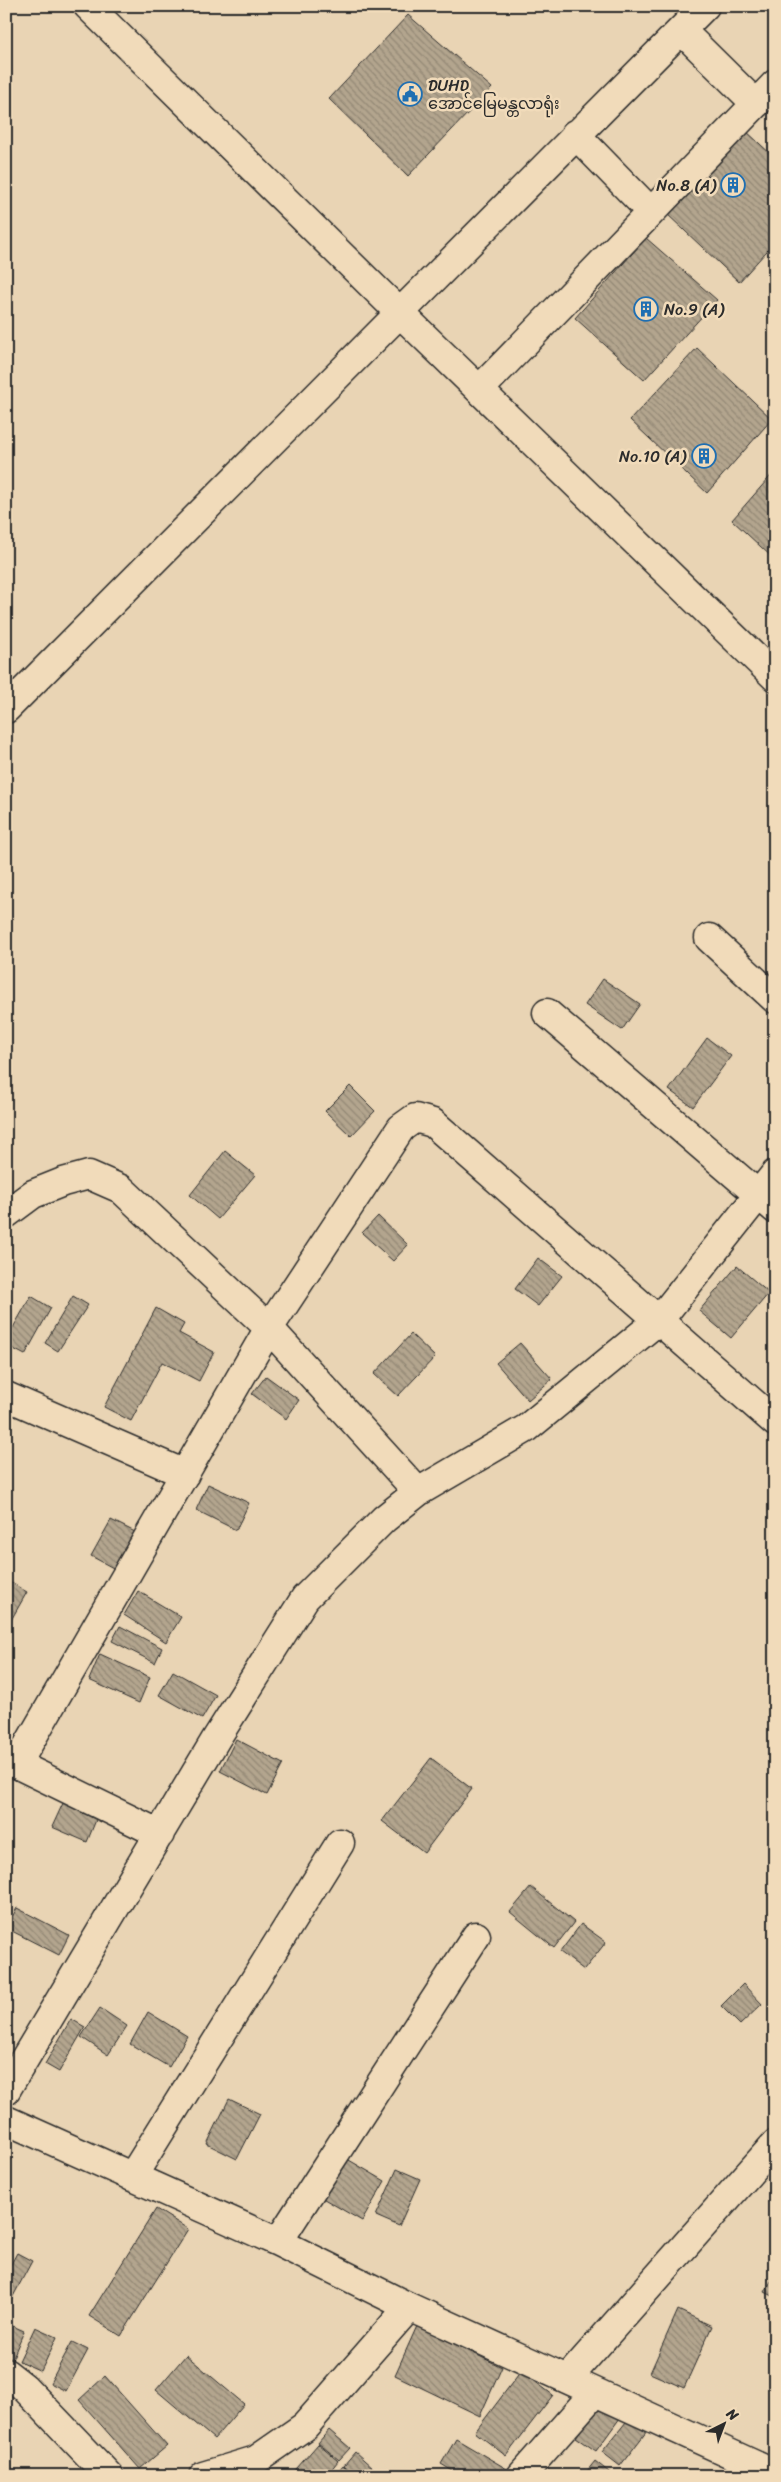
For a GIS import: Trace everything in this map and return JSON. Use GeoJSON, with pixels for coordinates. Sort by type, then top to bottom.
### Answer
{"type":"FeatureCollection","features":[{"type":"Feature","properties":{"kind":"street"},"geometry":{"type":"LineString","coordinates":[[88,6],[400,313],[775,677]]}},
{"type":"Feature","properties":{"kind":"street"},"geometry":{"type":"LineString","coordinates":[[6,709],[400,313],[575,134],[705,6]]}},
{"type":"Feature","properties":{"kind":"street"},"geometry":{"type":"LineString","coordinates":[[681,30],[756,104]]}},
{"type":"Feature","properties":{"kind":"street"},"geometry":{"type":"LineString","coordinates":[[480,389],[775,84]]}},
{"type":"Feature","properties":{"kind":"street"},"geometry":{"type":"LineString","coordinates":[[575,134],[651,212]]}},
{"type":"Feature","properties":{"kind":"street"},"geometry":{"type":"LineString","coordinates":[[709,938],[775,999]]}},
{"type":"Feature","properties":{"kind":"street"},"geometry":{"type":"LineString","coordinates":[[547,1013],[766,1202]]}},
{"type":"Feature","properties":{"kind":"street"},"geometry":{"type":"LineString","coordinates":[[160,1834],[12,1761],[185,1474],[269,1328],[401,1128],[415,1118],[433,1123],[660,1319],[775,1422]]}},
{"type":"Feature","properties":{"kind":"street"},"geometry":{"type":"LineString","coordinates":[[6,2090],[296,1610],[384,1519],[418,1492],[526,1428],[660,1319],[766,1202],[775,1174]]}},
{"type":"Feature","properties":{"kind":"street"},"geometry":{"type":"LineString","coordinates":[[6,1214],[33,1194],[63,1182],[89,1175],[120,1190],[269,1328],[418,1492]]}},
{"type":"Feature","properties":{"kind":"street"},"geometry":{"type":"LineString","coordinates":[[6,1396],[185,1474]]}},
{"type":"Feature","properties":{"kind":"street"},"geometry":{"type":"LineString","coordinates":[[132,2177],[340,1843]]}},
{"type":"Feature","properties":{"kind":"street"},"geometry":{"type":"LineString","coordinates":[[278,2242],[476,1936]]}},
{"type":"Feature","properties":{"kind":"street"},"geometry":{"type":"LineString","coordinates":[[6,2120],[278,2242],[409,2307],[775,2474]]}},
{"type":"Feature","properties":{"kind":"street"},"geometry":{"type":"LineString","coordinates":[[567,2378],[775,2144]]}},
{"type":"Feature","properties":{"kind":"street"},"geometry":{"type":"LineString","coordinates":[[203,2476],[256,2460],[305,2426],[409,2307]]}},
{"type":"Feature","properties":{"kind":"street"},"geometry":{"type":"LineString","coordinates":[[6,2373],[24,2387],[109,2476]]}},
{"type":"Feature","properties":{"kind":"street"},"geometry":{"type":"LineString","coordinates":[[521,2476],[596,2392]]}},
{"type":"Feature","properties":{"kind":"building","name":"DUHD အောင်မြေမန္တလာရုံး"},"geometry":{"type":"Polygon","coordinates":[[[408,15],[492,88],[408,176],[329,99],[408,15]]]}},
{"type":"Feature","properties":{"kind":"building"},"geometry":{"type":"Polygon","coordinates":[[[775,103],[775,114],[769,109],[775,103]]]}},
{"type":"Feature","properties":{"kind":"building","name":"No.8 (A)"},"geometry":{"type":"Polygon","coordinates":[[[744,129],[775,158],[775,242],[739,282],[666,213],[744,129]]]}},
{"type":"Feature","properties":{"kind":"building","name":"No.9 (A)"},"geometry":{"type":"Polygon","coordinates":[[[646,238],[717,300],[644,380],[575,318],[646,238]]]}},
{"type":"Feature","properties":{"kind":"building","name":"No.10 (A)"},"geometry":{"type":"Polygon","coordinates":[[[697,348],[772,419],[707,493],[630,420],[697,348]]]}},
{"type":"Feature","properties":{"kind":"building"},"geometry":{"type":"Polygon","coordinates":[[[775,471],[775,560],[732,520],[775,471]]]}},
{"type":"Feature","properties":{"kind":"building"},"geometry":{"type":"Polygon","coordinates":[[[603,979],[640,1004],[622,1030],[585,1005],[603,979]]]}},
{"type":"Feature","properties":{"kind":"building"},"geometry":{"type":"Polygon","coordinates":[[[707,1038],[731,1056],[693,1107],[669,1090],[707,1038]]]}},
{"type":"Feature","properties":{"kind":"building"},"geometry":{"type":"Polygon","coordinates":[[[350,1086],[375,1111],[351,1136],[325,1111],[350,1086]]]}},
{"type":"Feature","properties":{"kind":"building"},"geometry":{"type":"Polygon","coordinates":[[[225,1151],[255,1175],[218,1219],[190,1195],[225,1151]]]}},
{"type":"Feature","properties":{"kind":"building"},"geometry":{"type":"Polygon","coordinates":[[[378,1216],[408,1245],[393,1261],[362,1233],[378,1216]]]}},
{"type":"Feature","properties":{"kind":"building"},"geometry":{"type":"Polygon","coordinates":[[[538,1258],[562,1276],[538,1306],[515,1289],[538,1258]]]}},
{"type":"Feature","properties":{"kind":"building"},"geometry":{"type":"Polygon","coordinates":[[[737,1266],[769,1293],[731,1338],[699,1311],[737,1266]]]}},
{"type":"Feature","properties":{"kind":"building"},"geometry":{"type":"Polygon","coordinates":[[[31,1296],[51,1308],[25,1355],[6,1345],[6,1340],[31,1296]]]}},
{"type":"Feature","properties":{"kind":"building"},"geometry":{"type":"Polygon","coordinates":[[[73,1296],[88,1305],[58,1351],[45,1343],[73,1296]]]}},
{"type":"Feature","properties":{"kind":"building"},"geometry":{"type":"Polygon","coordinates":[[[156,1308],[184,1324],[179,1333],[214,1352],[199,1381],[162,1362],[131,1421],[104,1407],[156,1308]]]}},
{"type":"Feature","properties":{"kind":"building"},"geometry":{"type":"Polygon","coordinates":[[[411,1334],[435,1357],[398,1396],[374,1374],[411,1334]]]}},
{"type":"Feature","properties":{"kind":"building"},"geometry":{"type":"Polygon","coordinates":[[[520,1343],[552,1379],[528,1400],[496,1363],[520,1343]]]}},
{"type":"Feature","properties":{"kind":"building"},"geometry":{"type":"Polygon","coordinates":[[[266,1376],[299,1400],[286,1419],[252,1394],[266,1376]]]}},
{"type":"Feature","properties":{"kind":"building"},"geometry":{"type":"Polygon","coordinates":[[[208,1484],[249,1503],[236,1530],[196,1510],[208,1484]]]}},
{"type":"Feature","properties":{"kind":"building"},"geometry":{"type":"Polygon","coordinates":[[[111,1520],[135,1532],[115,1569],[91,1556],[111,1520]]]}},
{"type":"Feature","properties":{"kind":"building"},"geometry":{"type":"Polygon","coordinates":[[[6,1580],[27,1592],[7,1627],[6,1626],[6,1580]]]}},
{"type":"Feature","properties":{"kind":"building"},"geometry":{"type":"Polygon","coordinates":[[[138,1591],[181,1617],[166,1642],[124,1615],[138,1591]]]}},
{"type":"Feature","properties":{"kind":"building"},"geometry":{"type":"Polygon","coordinates":[[[120,1626],[162,1648],[155,1663],[112,1641],[120,1626]]]}},
{"type":"Feature","properties":{"kind":"building"},"geometry":{"type":"Polygon","coordinates":[[[100,1654],[150,1677],[139,1703],[89,1680],[100,1654]]]}},
{"type":"Feature","properties":{"kind":"building"},"geometry":{"type":"Polygon","coordinates":[[[173,1671],[216,1695],[202,1719],[159,1695],[173,1671]]]}},
{"type":"Feature","properties":{"kind":"building"},"geometry":{"type":"Polygon","coordinates":[[[236,1739],[283,1764],[267,1795],[220,1771],[236,1739]]]}},
{"type":"Feature","properties":{"kind":"building"},"geometry":{"type":"Polygon","coordinates":[[[431,1758],[472,1789],[424,1853],[382,1821],[431,1758]]]}},
{"type":"Feature","properties":{"kind":"building"},"geometry":{"type":"Polygon","coordinates":[[[64,1801],[98,1815],[87,1842],[52,1827],[64,1801]]]}},
{"type":"Feature","properties":{"kind":"building"},"geometry":{"type":"Polygon","coordinates":[[[531,1887],[574,1922],[554,1948],[510,1912],[531,1887]]]}},
{"type":"Feature","properties":{"kind":"building"},"geometry":{"type":"Polygon","coordinates":[[[17,1908],[69,1935],[59,1955],[6,1928],[17,1908]]]}},
{"type":"Feature","properties":{"kind":"building"},"geometry":{"type":"Polygon","coordinates":[[[581,1924],[606,1942],[584,1970],[560,1952],[581,1924]]]}},
{"type":"Feature","properties":{"kind":"building"},"geometry":{"type":"Polygon","coordinates":[[[743,1984],[762,2004],[740,2025],[721,2006],[743,1984]]]}},
{"type":"Feature","properties":{"kind":"building"},"geometry":{"type":"Polygon","coordinates":[[[100,2008],[127,2026],[108,2055],[81,2037],[100,2008]]]}},
{"type":"Feature","properties":{"kind":"building"},"geometry":{"type":"Polygon","coordinates":[[[148,2012],[187,2036],[169,2067],[130,2044],[148,2012]]]}},
{"type":"Feature","properties":{"kind":"building"},"geometry":{"type":"Polygon","coordinates":[[[71,2019],[85,2027],[59,2072],[45,2064],[71,2019]]]}},
{"type":"Feature","properties":{"kind":"building"},"geometry":{"type":"Polygon","coordinates":[[[229,2099],[260,2114],[237,2159],[207,2144],[229,2099]]]}},
{"type":"Feature","properties":{"kind":"building"},"geometry":{"type":"Polygon","coordinates":[[[342,2156],[385,2181],[362,2221],[319,2196],[342,2156]]]}},
{"type":"Feature","properties":{"kind":"building"},"geometry":{"type":"Polygon","coordinates":[[[397,2169],[420,2179],[399,2226],[376,2216],[397,2169]]]}},
{"type":"Feature","properties":{"kind":"building"},"geometry":{"type":"Polygon","coordinates":[[[156,2209],[188,2229],[121,2336],[89,2316],[156,2209]]]}},
{"type":"Feature","properties":{"kind":"building"},"geometry":{"type":"Polygon","coordinates":[[[17,2253],[32,2261],[9,2304],[6,2303],[6,2273],[17,2253]]]}},
{"type":"Feature","properties":{"kind":"building"},"geometry":{"type":"Polygon","coordinates":[[[775,2274],[775,2297],[765,2292],[775,2274]]]}},
{"type":"Feature","properties":{"kind":"building"},"geometry":{"type":"Polygon","coordinates":[[[678,2310],[712,2326],[684,2388],[650,2373],[678,2310]]]}},
{"type":"Feature","properties":{"kind":"building"},"geometry":{"type":"Polygon","coordinates":[[[6,2323],[24,2331],[11,2362],[6,2360],[6,2323]]]}},
{"type":"Feature","properties":{"kind":"building"},"geometry":{"type":"Polygon","coordinates":[[[417,2326],[502,2367],[480,2416],[395,2375],[417,2326]]]}},
{"type":"Feature","properties":{"kind":"building"},"geometry":{"type":"Polygon","coordinates":[[[35,2327],[57,2337],[41,2371],[19,2361],[35,2327]]]}},
{"type":"Feature","properties":{"kind":"building"},"geometry":{"type":"Polygon","coordinates":[[[72,2342],[88,2350],[66,2391],[50,2383],[72,2342]]]}},
{"type":"Feature","properties":{"kind":"building"},"geometry":{"type":"Polygon","coordinates":[[[186,2355],[244,2404],[214,2439],[156,2390],[186,2355]]]}},
{"type":"Feature","properties":{"kind":"building"},"geometry":{"type":"Polygon","coordinates":[[[521,2371],[553,2395],[506,2456],[475,2432],[521,2371]]]}},
{"type":"Feature","properties":{"kind":"building"},"geometry":{"type":"Polygon","coordinates":[[[105,2376],[167,2446],[140,2469],[79,2400],[105,2376]]]}},
{"type":"Feature","properties":{"kind":"building"},"geometry":{"type":"Polygon","coordinates":[[[600,2403],[620,2418],[596,2451],[576,2437],[600,2403]]]}},
{"type":"Feature","properties":{"kind":"building"},"geometry":{"type":"Polygon","coordinates":[[[630,2417],[647,2431],[620,2466],[602,2452],[630,2417]]]}},
{"type":"Feature","properties":{"kind":"building"},"geometry":{"type":"Polygon","coordinates":[[[329,2430],[350,2448],[339,2460],[318,2443],[329,2430]]]}},
{"type":"Feature","properties":{"kind":"building"},"geometry":{"type":"Polygon","coordinates":[[[456,2439],[507,2469],[503,2476],[461,2476],[441,2464],[456,2439]]]}},
{"type":"Feature","properties":{"kind":"building"},"geometry":{"type":"Polygon","coordinates":[[[318,2444],[338,2461],[326,2476],[290,2476],[318,2444]]]}},
{"type":"Feature","properties":{"kind":"building"},"geometry":{"type":"Polygon","coordinates":[[[355,2452],[382,2476],[356,2476],[344,2465],[355,2452]]]}},
{"type":"Feature","properties":{"kind":"building"},"geometry":{"type":"Polygon","coordinates":[[[595,2461],[614,2476],[583,2476],[595,2461]]]}},
{"type":"Feature","properties":{"kind":"building"},"geometry":{"type":"Polygon","coordinates":[[[343,2465],[355,2476],[334,2476],[343,2465]]]}},
{"type":"Feature","properties":{"kind":"place","name":"DUHD အောင်မြေမန္တလာရုံး"},"geometry":{"type":"Point","coordinates":[410,94]}},
{"type":"Feature","properties":{"kind":"place","name":"No.8 (A)"},"geometry":{"type":"Point","coordinates":[733,185]}},
{"type":"Feature","properties":{"kind":"place","name":"No.9 (A)"},"geometry":{"type":"Point","coordinates":[646,309]}},
{"type":"Feature","properties":{"kind":"place","name":"No.10 (A)"},"geometry":{"type":"Point","coordinates":[704,456]}}]}
